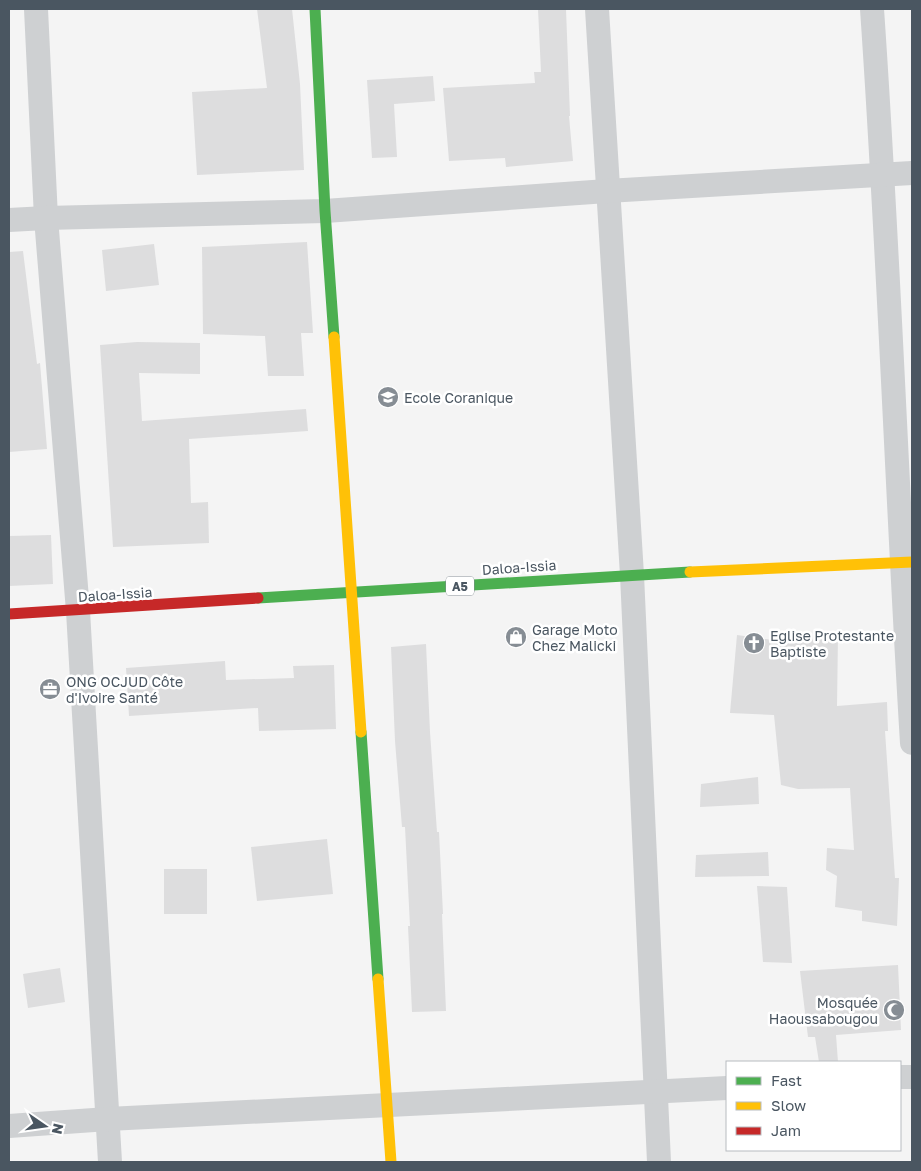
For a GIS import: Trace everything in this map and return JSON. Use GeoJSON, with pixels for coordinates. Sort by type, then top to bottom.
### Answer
{"type":"FeatureCollection","features":[{"type":"Feature","properties":{"kind":"street"},"geometry":{"type":"LineString","coordinates":[[36,9],[46,218],[78,611],[110,1162]]}},
{"type":"Feature","properties":{"kind":"street"},"geometry":{"type":"LineString","coordinates":[[315,9],[326,211],[391,1162]]}},
{"type":"Feature","properties":{"kind":"street"},"geometry":{"type":"LineString","coordinates":[[597,9],[632,575],[659,1162]]}},
{"type":"Feature","properties":{"kind":"street"},"geometry":{"type":"LineString","coordinates":[[872,9],[907,562],[912,743]]}},
{"type":"Feature","properties":{"kind":"street"},"geometry":{"type":"LineString","coordinates":[[9,220],[326,211],[607,191],[912,173]]}},
{"type":"Feature","properties":{"kind":"street","name":"Daloa-Issia"},"geometry":{"type":"LineString","coordinates":[[9,614],[632,575],[907,562]]}},
{"type":"Feature","properties":{"kind":"street"},"geometry":{"type":"LineString","coordinates":[[9,1126],[108,1119],[726,1088]]}},
{"type":"Feature","properties":{"kind":"building"},"geometry":{"type":"Polygon","coordinates":[[[257,9],[292,9],[300,84],[304,170],[197,175],[192,92],[267,88],[257,9]]]}},
{"type":"Feature","properties":{"kind":"building"},"geometry":{"type":"Polygon","coordinates":[[[538,9],[566,9],[569,116],[573,161],[506,167],[505,158],[449,161],[443,88],[535,83],[534,72],[541,72],[538,9]]]}},
{"type":"Feature","properties":{"kind":"building"},"geometry":{"type":"Polygon","coordinates":[[[433,76],[435,101],[394,104],[397,157],[372,158],[367,80],[433,76]]]}},
{"type":"Feature","properties":{"kind":"building"},"geometry":{"type":"Polygon","coordinates":[[[307,242],[313,333],[301,333],[304,376],[268,376],[265,336],[203,334],[202,247],[307,242]]]}},
{"type":"Feature","properties":{"kind":"building"},"geometry":{"type":"Polygon","coordinates":[[[154,244],[159,285],[106,291],[102,250],[154,244]]]}},
{"type":"Feature","properties":{"kind":"building"},"geometry":{"type":"Polygon","coordinates":[[[23,251],[37,364],[40,363],[47,449],[9,452],[9,252],[23,251]]]}},
{"type":"Feature","properties":{"kind":"building"},"geometry":{"type":"Polygon","coordinates":[[[137,342],[200,343],[200,374],[139,373],[142,421],[306,409],[308,431],[189,439],[191,503],[208,502],[209,543],[113,547],[100,345],[137,342]]]}},
{"type":"Feature","properties":{"kind":"building"},"geometry":{"type":"Polygon","coordinates":[[[51,535],[53,584],[9,586],[9,536],[51,535]]]}},
{"type":"Feature","properties":{"kind":"building"},"geometry":{"type":"Polygon","coordinates":[[[737,635],[787,642],[787,636],[838,635],[837,706],[887,702],[888,731],[885,731],[895,878],[899,878],[897,926],[862,921],[862,911],[835,907],[837,876],[826,870],[827,848],[854,850],[850,788],[798,789],[781,785],[774,715],[730,713],[737,635]]]}},
{"type":"Feature","properties":{"kind":"building"},"geometry":{"type":"Polygon","coordinates":[[[426,644],[430,732],[437,832],[439,832],[446,1011],[412,1012],[405,827],[402,827],[395,741],[391,647],[426,644]]]}},
{"type":"Feature","properties":{"kind":"building"},"geometry":{"type":"Polygon","coordinates":[[[225,661],[226,680],[294,678],[293,666],[334,665],[336,729],[259,731],[258,708],[129,716],[126,668],[225,661]]]}},
{"type":"Feature","properties":{"kind":"building"},"geometry":{"type":"Polygon","coordinates":[[[758,777],[759,804],[700,807],[701,784],[758,777]]]}},
{"type":"Feature","properties":{"kind":"building"},"geometry":{"type":"Polygon","coordinates":[[[327,839],[333,894],[257,901],[251,847],[327,839]]]}},
{"type":"Feature","properties":{"kind":"building"},"geometry":{"type":"Polygon","coordinates":[[[768,852],[769,876],[695,877],[696,855],[768,852]]]}},
{"type":"Feature","properties":{"kind":"building"},"geometry":{"type":"Polygon","coordinates":[[[164,869],[207,869],[207,914],[164,914],[164,869]]]}},
{"type":"Feature","properties":{"kind":"building"},"geometry":{"type":"Polygon","coordinates":[[[757,886],[787,887],[792,963],[763,962],[757,886]]]}},
{"type":"Feature","properties":{"kind":"building"},"geometry":{"type":"Polygon","coordinates":[[[898,965],[901,1030],[836,1035],[838,1061],[819,1061],[815,1037],[808,1037],[800,971],[898,965]]]}},
{"type":"Feature","properties":{"kind":"building"},"geometry":{"type":"Polygon","coordinates":[[[60,968],[65,1002],[28,1008],[23,974],[60,968]]]}},
{"type":"Feature","properties":{"kind":"traffic: fast"},"geometry":{"type":"LineString","coordinates":[[315,9],[325,211],[334,337]]}},
{"type":"Feature","properties":{"kind":"traffic: fast"},"geometry":{"type":"LineString","coordinates":[[258,598],[690,572]]}},
{"type":"Feature","properties":{"kind":"traffic: fast"},"geometry":{"type":"LineString","coordinates":[[361,732],[378,979]]}},
{"type":"Feature","properties":{"kind":"traffic: slow"},"geometry":{"type":"LineString","coordinates":[[334,337],[361,732]]}},
{"type":"Feature","properties":{"kind":"traffic: slow"},"geometry":{"type":"LineString","coordinates":[[690,572],[912,562]]}},
{"type":"Feature","properties":{"kind":"traffic: slow"},"geometry":{"type":"LineString","coordinates":[[378,979],[391,1162]]}},
{"type":"Feature","properties":{"kind":"traffic: jam"},"geometry":{"type":"LineString","coordinates":[[9,614],[258,598]]}},
{"type":"Feature","properties":{"kind":"place","name":"Ecole Coranique"},"geometry":{"type":"Point","coordinates":[388,397]}},
{"type":"Feature","properties":{"kind":"place","name":"Garage Moto Chez Malicki"},"geometry":{"type":"Point","coordinates":[516,637]}},
{"type":"Feature","properties":{"kind":"place","name":"Eglise Protestante Baptiste"},"geometry":{"type":"Point","coordinates":[754,643]}},
{"type":"Feature","properties":{"kind":"place","name":"ONG OCJUD Côte d'Ivoire Santé"},"geometry":{"type":"Point","coordinates":[50,689]}},
{"type":"Feature","properties":{"kind":"place","name":"Mosquée Haoussabougou"},"geometry":{"type":"Point","coordinates":[894,1010]}}]}
